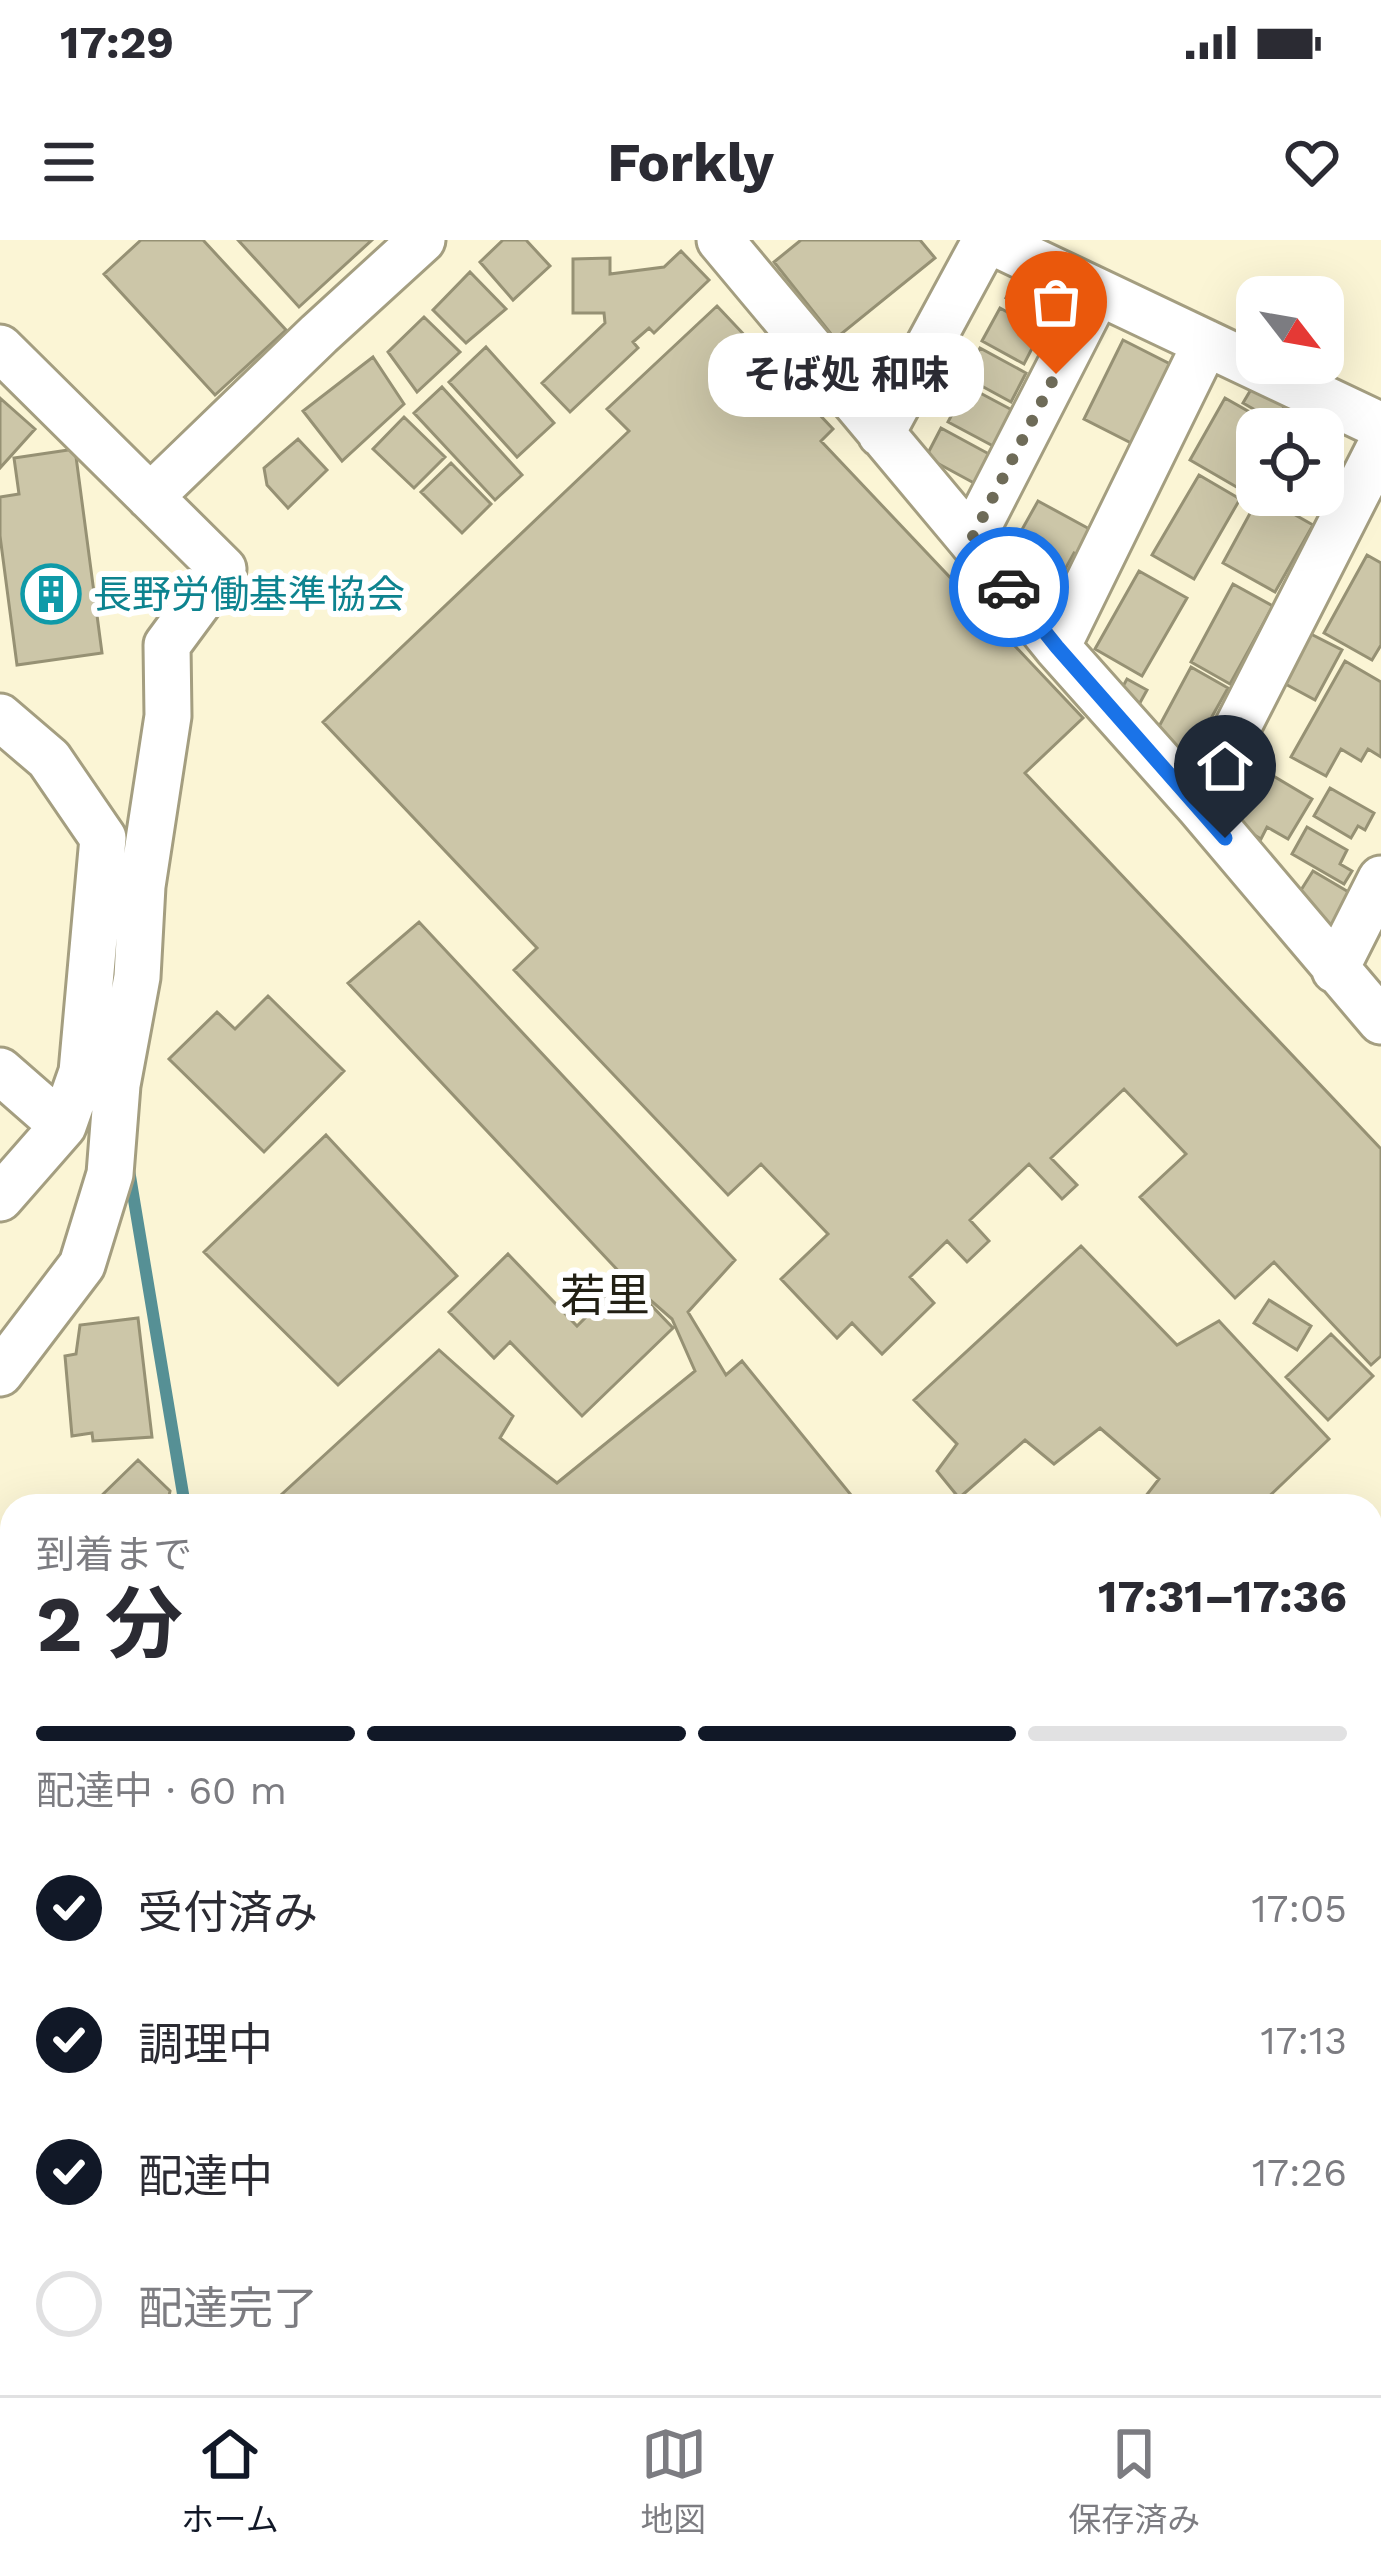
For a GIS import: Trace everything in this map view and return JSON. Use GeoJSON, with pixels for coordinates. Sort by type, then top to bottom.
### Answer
{"type":"FeatureCollection","features":[{"type":"Feature","properties":{"kind":"street"},"geometry":{"type":"LineString","coordinates":[[150,497],[422,240]]}},
{"type":"Feature","properties":{"kind":"street"},"geometry":{"type":"LineString","coordinates":[[720,240],[1057,647],[1381,1021]]}},
{"type":"Feature","properties":{"kind":"street"},"geometry":{"type":"LineString","coordinates":[[881,434],[987,240],[1381,426]]}},
{"type":"Feature","properties":{"kind":"street"},"geometry":{"type":"LineString","coordinates":[[971,540],[1098,292]]}},
{"type":"Feature","properties":{"kind":"street"},"geometry":{"type":"LineString","coordinates":[[1057,647],[1206,343]]}},
{"type":"Feature","properties":{"kind":"street"},"geometry":{"type":"LineString","coordinates":[[0,348],[223,569],[167,645],[168,716],[142,886],[137,977],[118,1084],[110,1174],[82,1265],[0,1373]]}},
{"type":"Feature","properties":{"kind":"street"},"geometry":{"type":"LineString","coordinates":[[1198,805],[1381,446]]}},
{"type":"Feature","properties":{"kind":"street"},"geometry":{"type":"LineString","coordinates":[[0,717],[49,759],[103,838],[82,1072],[63,1126],[0,1198]]}},
{"type":"Feature","properties":{"kind":"street"},"geometry":{"type":"LineString","coordinates":[[1335,970],[1381,879]]}},
{"type":"Feature","properties":{"kind":"street"},"geometry":{"type":"LineString","coordinates":[[0,1071],[63,1126]]}},
{"type":"Feature","properties":{"kind":"building"},"geometry":{"type":"Polygon","coordinates":[[[141,240],[203,240],[286,330],[215,395],[104,274],[141,240]]]}},
{"type":"Feature","properties":{"kind":"building"},"geometry":{"type":"Polygon","coordinates":[[[238,240],[372,240],[299,307],[238,240]]]}},
{"type":"Feature","properties":{"kind":"building"},"geometry":{"type":"Polygon","coordinates":[[[503,240],[526,240],[550,266],[513,300],[480,262],[503,240]]]}},
{"type":"Feature","properties":{"kind":"building"},"geometry":{"type":"Polygon","coordinates":[[[801,240],[920,240],[935,258],[835,339],[774,262],[801,240]]]}},
{"type":"Feature","properties":{"kind":"building"},"geometry":{"type":"Polygon","coordinates":[[[681,251],[709,280],[654,333],[649,328],[633,342],[638,348],[570,412],[542,383],[605,323],[604,313],[573,313],[573,259],[610,258],[610,274],[664,267],[681,251]]]}},
{"type":"Feature","properties":{"kind":"building"},"geometry":{"type":"Polygon","coordinates":[[[1022,269],[1059,288],[1043,318],[1006,298],[1022,269]]]}},
{"type":"Feature","properties":{"kind":"building"},"geometry":{"type":"Polygon","coordinates":[[[470,272],[506,309],[466,343],[433,310],[470,272]]]}},
{"type":"Feature","properties":{"kind":"building"},"geometry":{"type":"Polygon","coordinates":[[[717,306],[833,429],[821,441],[1083,718],[1025,773],[1381,1149],[1381,1356],[1371,1365],[1274,1262],[1235,1298],[1140,1197],[1186,1154],[1124,1089],[1051,1158],[1077,1185],[1062,1199],[1029,1164],[970,1220],[989,1241],[967,1262],[947,1241],[910,1277],[934,1303],[882,1354],[852,1323],[837,1338],[781,1279],[828,1234],[761,1164],[728,1195],[514,970],[537,948],[323,722],[629,431],[607,409],[717,306]]]}},
{"type":"Feature","properties":{"kind":"building"},"geometry":{"type":"Polygon","coordinates":[[[1000,308],[1041,331],[1024,364],[982,341],[1000,308]]]}},
{"type":"Feature","properties":{"kind":"building"},"geometry":{"type":"Polygon","coordinates":[[[424,317],[460,352],[417,392],[388,352],[424,317]]]}},
{"type":"Feature","properties":{"kind":"building"},"geometry":{"type":"Polygon","coordinates":[[[1123,340],[1176,367],[1137,446],[1084,419],[1123,340]]]}},
{"type":"Feature","properties":{"kind":"building"},"geometry":{"type":"Polygon","coordinates":[[[486,347],[554,423],[517,457],[449,382],[486,347]]]}},
{"type":"Feature","properties":{"kind":"building"},"geometry":{"type":"Polygon","coordinates":[[[980,348],[1026,373],[1011,402],[965,377],[980,348]]]}},
{"type":"Feature","properties":{"kind":"building"},"geometry":{"type":"Polygon","coordinates":[[[373,357],[404,404],[342,461],[303,411],[373,357]]]}},
{"type":"Feature","properties":{"kind":"building"},"geometry":{"type":"Polygon","coordinates":[[[967,386],[1014,411],[995,447],[948,422],[967,386]]]}},
{"type":"Feature","properties":{"kind":"building"},"geometry":{"type":"Polygon","coordinates":[[[1253,386],[1285,405],[1252,408],[1243,403],[1253,386]]]}},
{"type":"Feature","properties":{"kind":"building"},"geometry":{"type":"Polygon","coordinates":[[[442,387],[522,475],[495,500],[414,413],[442,387]]]}},
{"type":"Feature","properties":{"kind":"building"},"geometry":{"type":"Polygon","coordinates":[[[0,398],[35,429],[0,468],[0,398]]]}},
{"type":"Feature","properties":{"kind":"building"},"geometry":{"type":"Polygon","coordinates":[[[1225,398],[1243,408],[1236,408],[1236,487],[1190,460],[1225,398]]]}},
{"type":"Feature","properties":{"kind":"building"},"geometry":{"type":"Polygon","coordinates":[[[404,417],[445,457],[414,488],[373,449],[404,417]]]}},
{"type":"Feature","properties":{"kind":"building"},"geometry":{"type":"Polygon","coordinates":[[[941,428],[989,454],[974,483],[926,457],[941,428]]]}},
{"type":"Feature","properties":{"kind":"building"},"geometry":{"type":"Polygon","coordinates":[[[298,439],[327,470],[288,508],[267,485],[264,468],[298,439]]]}},
{"type":"Feature","properties":{"kind":"building","name":"長野労働基準協会"},"geometry":{"type":"Polygon","coordinates":[[[75,449],[102,653],[17,665],[0,536],[0,497],[19,494],[14,458],[75,449]]]}},
{"type":"Feature","properties":{"kind":"building"},"geometry":{"type":"Polygon","coordinates":[[[451,463],[491,504],[462,533],[421,492],[451,463]]]}},
{"type":"Feature","properties":{"kind":"building"},"geometry":{"type":"Polygon","coordinates":[[[1199,475],[1236,497],[1236,506],[1194,579],[1152,555],[1199,475]]]}},
{"type":"Feature","properties":{"kind":"building"},"geometry":{"type":"Polygon","coordinates":[[[1038,501],[1095,532],[1081,557],[1074,553],[1052,593],[1021,576],[1033,552],[1015,542],[1038,501]]]}},
{"type":"Feature","properties":{"kind":"building"},"geometry":{"type":"Polygon","coordinates":[[[1249,516],[1297,516],[1313,525],[1275,592],[1223,563],[1249,516]]]}},
{"type":"Feature","properties":{"kind":"building"},"geometry":{"type":"Polygon","coordinates":[[[1367,555],[1381,563],[1381,645],[1372,660],[1324,633],[1367,555]]]}},
{"type":"Feature","properties":{"kind":"building"},"geometry":{"type":"Polygon","coordinates":[[[1139,571],[1187,598],[1142,676],[1095,649],[1139,571]]]}},
{"type":"Feature","properties":{"kind":"building"},"geometry":{"type":"Polygon","coordinates":[[[1233,584],[1273,606],[1230,684],[1191,662],[1233,584]]]}},
{"type":"Feature","properties":{"kind":"building"},"geometry":{"type":"Polygon","coordinates":[[[1305,631],[1342,650],[1315,700],[1278,680],[1305,631]]]}},
{"type":"Feature","properties":{"kind":"building"},"geometry":{"type":"Polygon","coordinates":[[[1345,661],[1381,682],[1381,757],[1368,749],[1361,761],[1341,749],[1326,776],[1291,757],[1345,661]]]}},
{"type":"Feature","properties":{"kind":"building"},"geometry":{"type":"Polygon","coordinates":[[[1191,667],[1228,688],[1191,754],[1155,734],[1191,667]]]}},
{"type":"Feature","properties":{"kind":"building"},"geometry":{"type":"Polygon","coordinates":[[[1127,679],[1147,690],[1136,710],[1116,699],[1127,679]]]}},
{"type":"Feature","properties":{"kind":"building"},"geometry":{"type":"Polygon","coordinates":[[[1265,771],[1312,799],[1288,839],[1267,827],[1261,839],[1221,815],[1240,782],[1254,790],[1265,771]]]}},
{"type":"Feature","properties":{"kind":"building"},"geometry":{"type":"Polygon","coordinates":[[[1330,788],[1374,813],[1365,830],[1358,826],[1351,838],[1314,816],[1330,788]]]}},
{"type":"Feature","properties":{"kind":"building"},"geometry":{"type":"Polygon","coordinates":[[[1307,827],[1347,850],[1340,864],[1352,871],[1344,884],[1292,854],[1307,827]]]}},
{"type":"Feature","properties":{"kind":"building"},"geometry":{"type":"Polygon","coordinates":[[[1313,871],[1352,894],[1332,928],[1296,898],[1313,871]]]}},
{"type":"Feature","properties":{"kind":"building"},"geometry":{"type":"Polygon","coordinates":[[[419,922],[735,1260],[688,1312],[726,1375],[742,1361],[850,1494],[282,1494],[439,1350],[513,1416],[500,1438],[557,1483],[695,1371],[672,1319],[625,1278],[348,983],[419,922]]]}},
{"type":"Feature","properties":{"kind":"building"},"geometry":{"type":"Polygon","coordinates":[[[268,996],[344,1071],[264,1152],[169,1059],[217,1012],[235,1029],[268,996]]]}},
{"type":"Feature","properties":{"kind":"building"},"geometry":{"type":"Polygon","coordinates":[[[326,1135],[457,1276],[338,1385],[204,1252],[326,1135]]]}},
{"type":"Feature","properties":{"kind":"building"},"geometry":{"type":"Polygon","coordinates":[[[1081,1246],[1177,1345],[1219,1321],[1329,1439],[1272,1494],[1147,1494],[1159,1479],[1100,1428],[1054,1464],[1025,1440],[964,1494],[956,1494],[937,1471],[957,1444],[914,1400],[1081,1246]]]}},
{"type":"Feature","properties":{"kind":"building"},"geometry":{"type":"Polygon","coordinates":[[[508,1254],[577,1326],[625,1278],[673,1328],[582,1416],[510,1342],[494,1358],[449,1312],[508,1254]]]}},
{"type":"Feature","properties":{"kind":"building"},"geometry":{"type":"Polygon","coordinates":[[[1269,1300],[1311,1326],[1297,1350],[1254,1323],[1269,1300]]]}},
{"type":"Feature","properties":{"kind":"building"},"geometry":{"type":"Polygon","coordinates":[[[138,1318],[152,1437],[93,1441],[92,1433],[72,1436],[65,1356],[76,1354],[80,1325],[138,1318]]]}},
{"type":"Feature","properties":{"kind":"building"},"geometry":{"type":"Polygon","coordinates":[[[1331,1334],[1373,1376],[1328,1420],[1286,1377],[1331,1334]]]}},
{"type":"Feature","properties":{"kind":"building"},"geometry":{"type":"Polygon","coordinates":[[[138,1460],[170,1491],[169,1494],[103,1494],[138,1460]]]}},
{"type":"Feature","properties":{"kind":"waterway"},"geometry":{"type":"LineString","coordinates":[[129,1170],[183,1494]]}},
{"type":"Feature","properties":{"kind":"way so far"},"geometry":{"type":"LineString","coordinates":[[1009,587],[971,540],[1056,374]]}},
{"type":"Feature","properties":{"kind":"place","name":"そば処 和味"},"geometry":{"type":"Point","coordinates":[1056,374]}},
{"type":"Feature","properties":{"kind":"place","name":"長野労働基準協会"},"geometry":{"type":"Point","coordinates":[51,594]}},
{"type":"Feature","properties":{"kind":"district","name":"若里"},"geometry":{"type":"Point","coordinates":[605,1295]}},
{"type":"Feature","properties":{"kind":"route"},"geometry":{"type":"LineString","coordinates":[[1009,587],[1225,838]]}}]}
